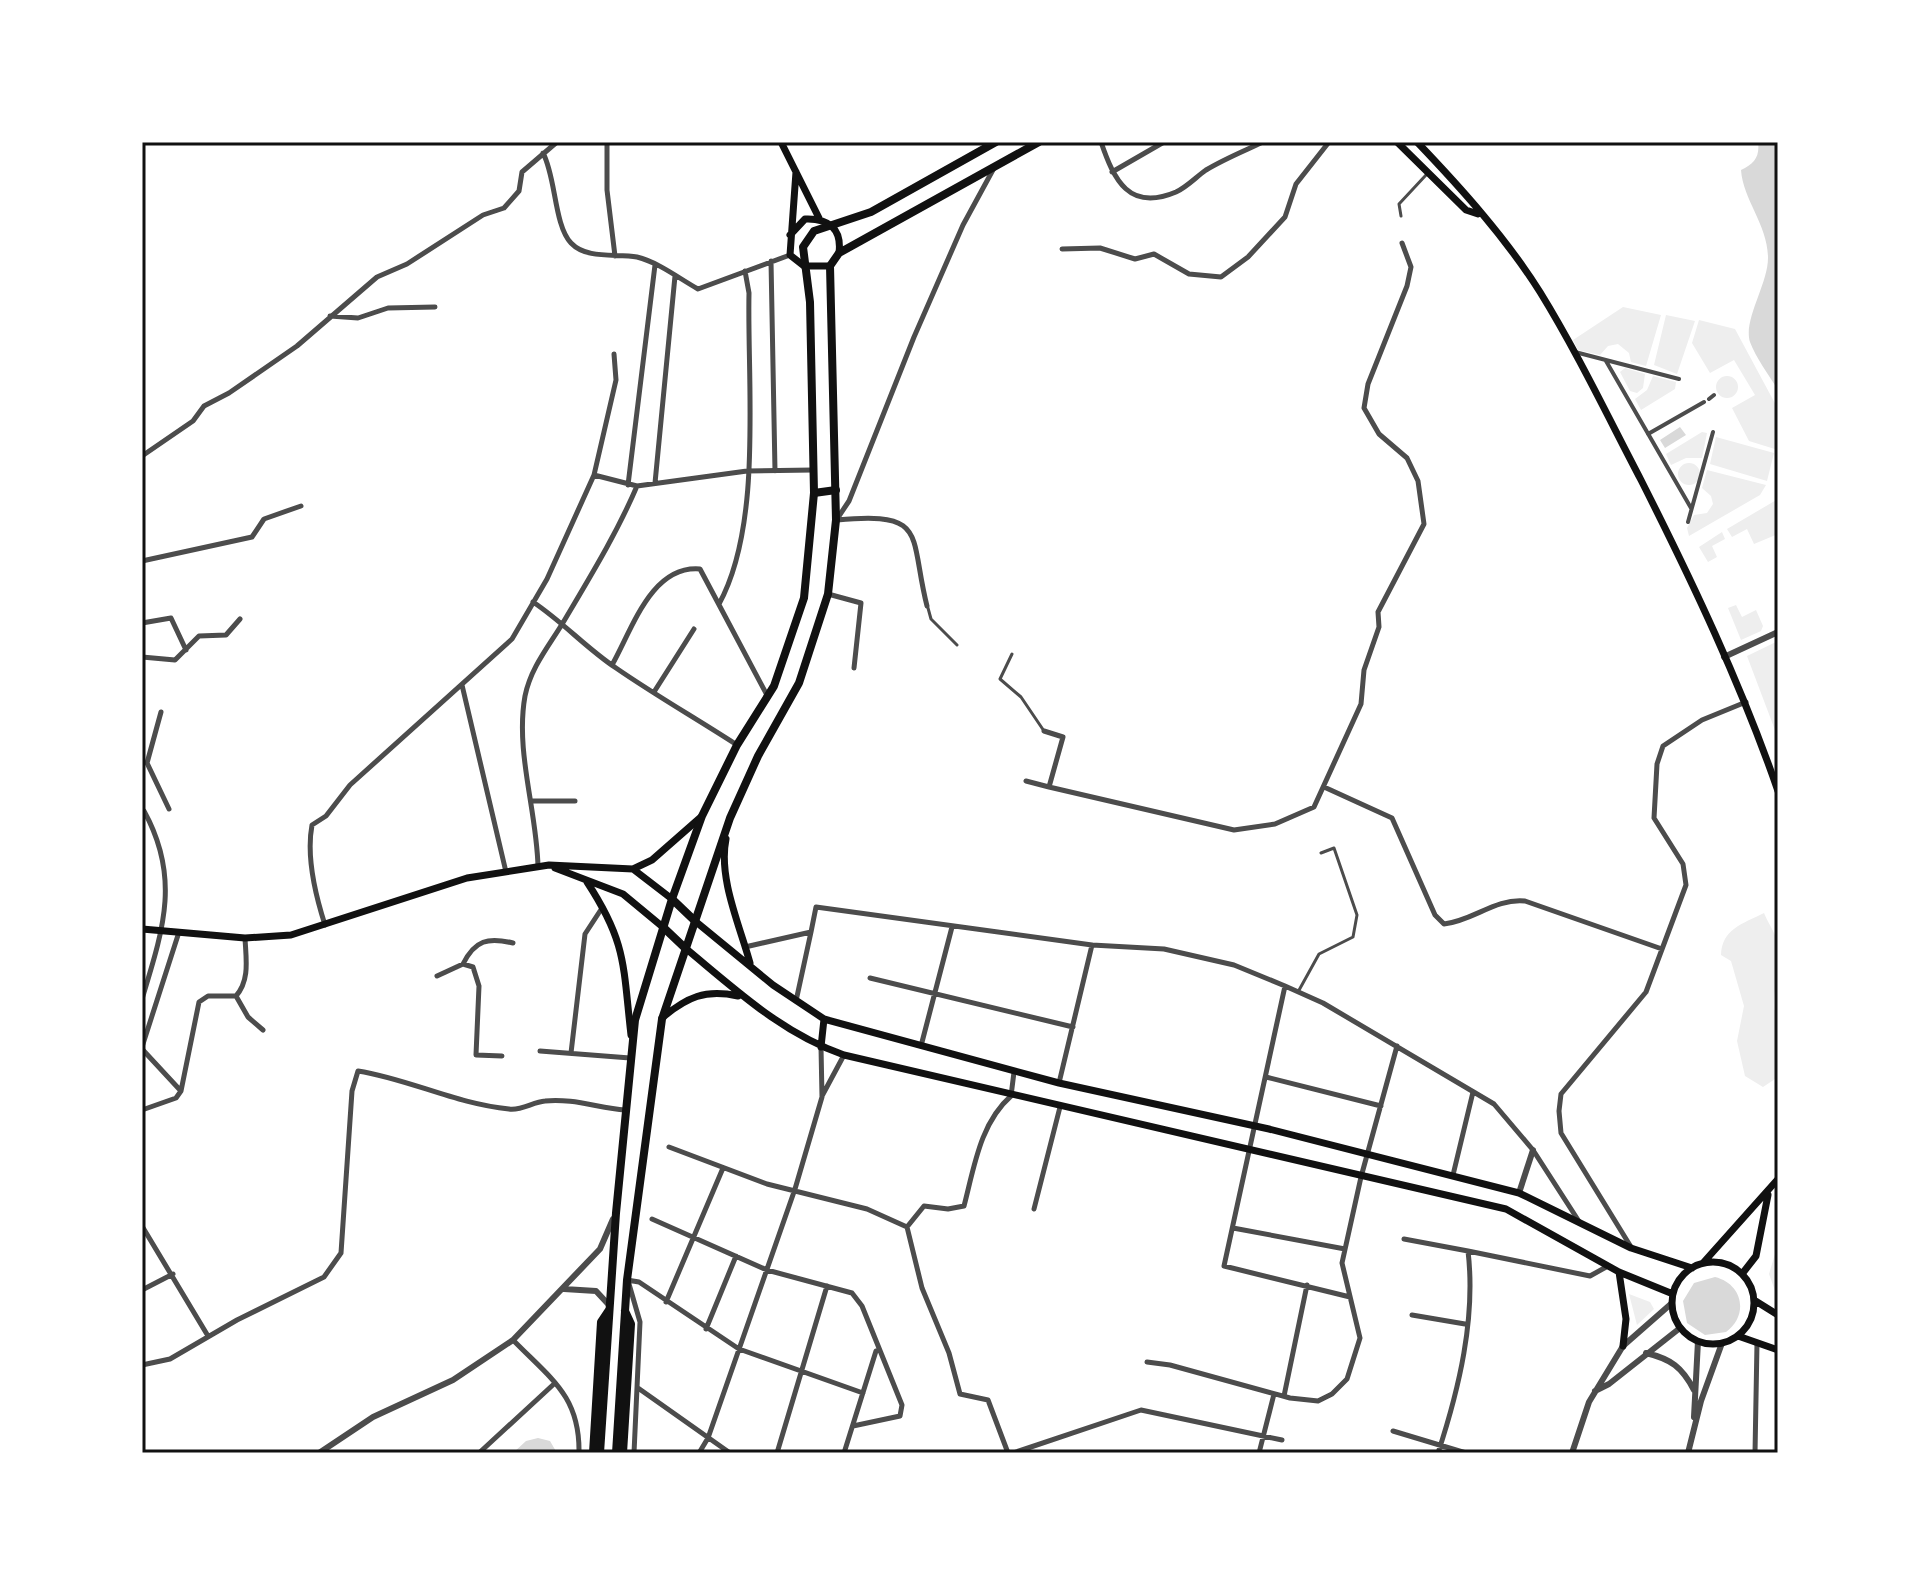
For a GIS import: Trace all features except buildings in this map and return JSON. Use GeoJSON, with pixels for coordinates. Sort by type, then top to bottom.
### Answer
{"type":"FeatureCollection","features":[{"type":"Feature","properties":{"kind":"main road"},"geometry":{"type":"LineString","coordinates":[[623,1453],[627,1280],[662,1019],[730,818],[758,756],[799,683],[828,594],[836,520],[830,266],[839,253],[841,240],[833,226],[819,218],[781,142]]}},
{"type":"Feature","properties":{"kind":"main road"},"geometry":{"type":"LineString","coordinates":[[593,1453],[632,1041],[672,899],[702,816],[737,745],[768,698],[789,648],[804,598],[814,470],[810,302],[803,247],[814,231],[871,212],[996,142]]}},
{"type":"Feature","properties":{"kind":"main road"},"geometry":{"type":"LineString","coordinates":[[839,253],[1039,142]]}},
{"type":"Feature","properties":{"kind":"main road"},"geometry":{"type":"LineString","coordinates":[[1397,142],[1466,210],[1479,214]]}},
{"type":"Feature","properties":{"kind":"main road"},"geometry":{"type":"LineString","coordinates":[[1417,142],[1471,198],[1479,214],[1539,291],[1573,351],[1690,577],[1746,702],[1778,791]]}},
{"type":"Feature","properties":{"kind":"main road"},"geometry":{"type":"LineString","coordinates":[[796,172],[788,237],[790,255],[804,266],[830,266]]}},
{"type":"Feature","properties":{"kind":"main road"},"geometry":{"type":"LineString","coordinates":[[788,237],[805,219],[819,218]]}},
{"type":"Feature","properties":{"kind":"main road"},"geometry":{"type":"LineString","coordinates":[[814,493],[836,490]]}},
{"type":"Feature","properties":{"kind":"main road"},"geometry":{"type":"LineString","coordinates":[[142,929],[245,938],[291,935],[467,878],[549,865],[633,869],[665,850],[702,816]]}},
{"type":"Feature","properties":{"kind":"main road"},"geometry":{"type":"LineString","coordinates":[[730,818],[724,858],[750,966]]}},
{"type":"Feature","properties":{"kind":"main road"},"geometry":{"type":"LineString","coordinates":[[549,865],[623,894],[740,996],[782,1026],[821,1047],[1011,1096],[1506,1209],[1619,1272],[1673,1294]]}},
{"type":"Feature","properties":{"kind":"main road"},"geometry":{"type":"LineString","coordinates":[[633,869],[750,966],[796,1002],[824,1019],[1014,1072],[1254,1125],[1368,1157],[1519,1193],[1631,1248],[1692,1268]]}},
{"type":"Feature","properties":{"kind":"main road"},"geometry":{"type":"LineString","coordinates":[[587,882],[624,957],[632,1041]]}},
{"type":"Feature","properties":{"kind":"main road"},"geometry":{"type":"LineString","coordinates":[[662,1019],[684,1000],[701,994],[740,996]]}},
{"type":"Feature","properties":{"kind":"main road"},"geometry":{"type":"LineString","coordinates":[[821,1047],[824,1019]]}},
{"type":"Feature","properties":{"kind":"main road"},"geometry":{"type":"LineString","coordinates":[[1754,1300],[1751,1318],[1738,1336],[1722,1343],[1698,1341],[1680,1328],[1672,1303],[1680,1279],[1703,1263],[1769,1193],[1778,1179]]}},
{"type":"Feature","properties":{"kind":"main road"},"geometry":{"type":"LineString","coordinates":[[1742,1274],[1756,1256],[1769,1193]]}},
{"type":"Feature","properties":{"kind":"main road"},"geometry":{"type":"LineString","coordinates":[[1703,1263],[1727,1264],[1742,1274],[1754,1300],[1778,1315]]}},
{"type":"Feature","properties":{"kind":"main road"},"geometry":{"type":"LineString","coordinates":[[1619,1272],[1626,1319],[1623,1346]]}},
{"type":"Feature","properties":{"kind":"main road"},"geometry":{"type":"LineString","coordinates":[[600,1453],[604,1322]]}},
{"type":"Feature","properties":{"kind":"main road"},"geometry":{"type":"LineString","coordinates":[[616,1453],[628,1323]]}},
{"type":"Feature","properties":{"kind":"main road"},"geometry":{"type":"LineString","coordinates":[[1738,1336],[1778,1350]]}},
{"type":"Feature","properties":{"kind":"street"},"geometry":{"type":"LineString","coordinates":[[142,456],[193,421],[204,406],[229,393],[297,346],[377,277],[407,264],[483,215],[504,208],[519,191],[522,172],[557,142]]}},
{"type":"Feature","properties":{"kind":"street"},"geometry":{"type":"LineString","coordinates":[[607,142],[607,190],[615,256]]}},
{"type":"Feature","properties":{"kind":"street"},"geometry":{"type":"LineString","coordinates":[[1101,142],[1112,172],[1131,195],[1154,197],[1176,192],[1207,170],[1263,142]]}},
{"type":"Feature","properties":{"kind":"street"},"geometry":{"type":"LineString","coordinates":[[1112,172],[1164,142]]}},
{"type":"Feature","properties":{"kind":"street"},"geometry":{"type":"LineString","coordinates":[[1062,249],[1100,248],[1135,259],[1154,254],[1189,274],[1221,277],[1248,257],[1285,217],[1296,184],[1329,142]]}},
{"type":"Feature","properties":{"kind":"street"},"geometry":{"type":"LineString","coordinates":[[543,153],[553,179],[562,225],[571,243],[585,250],[639,257],[698,289],[790,255]]}},
{"type":"Feature","properties":{"kind":"street"},"geometry":{"type":"LineString","coordinates":[[836,520],[849,501],[963,225],[995,167]]}},
{"type":"Feature","properties":{"kind":"street"},"geometry":{"type":"LineString","coordinates":[[1026,781],[1234,830],[1275,824],[1314,807],[1361,704],[1364,670],[1379,627],[1378,612],[1417,543],[1424,524],[1418,481],[1407,458],[1379,434],[1364,408],[1368,384],[1407,286],[1411,267],[1403,240]]}},
{"type":"Feature","properties":{"kind":"street"},"geometry":{"type":"LineString","coordinates":[[771,261],[775,471]]}},
{"type":"Feature","properties":{"kind":"street"},"geometry":{"type":"LineString","coordinates":[[628,485],[655,265]]}},
{"type":"Feature","properties":{"kind":"street"},"geometry":{"type":"LineString","coordinates":[[719,604],[727,589],[743,534],[747,471],[749,293],[745,271]]}},
{"type":"Feature","properties":{"kind":"street"},"geometry":{"type":"LineString","coordinates":[[655,483],[675,276]]}},
{"type":"Feature","properties":{"kind":"street"},"geometry":{"type":"LineString","coordinates":[[330,316],[358,318],[388,308],[435,307]]}},
{"type":"Feature","properties":{"kind":"street"},"geometry":{"type":"LineString","coordinates":[[1573,351],[1679,379]]}},
{"type":"Feature","properties":{"kind":"street"},"geometry":{"type":"LineString","coordinates":[[325,925],[315,884],[312,825],[326,816],[350,785],[512,639],[594,475],[616,380],[614,354]]}},
{"type":"Feature","properties":{"kind":"street"},"geometry":{"type":"LineString","coordinates":[[1606,361],[1691,508]]}},
{"type":"Feature","properties":{"kind":"street"},"geometry":{"type":"LineString","coordinates":[[1648,434],[1709,399]]}},
{"type":"Feature","properties":{"kind":"street"},"geometry":{"type":"LineString","coordinates":[[1688,522],[1713,432]]}},
{"type":"Feature","properties":{"kind":"street"},"geometry":{"type":"LineString","coordinates":[[594,475],[637,486],[747,471],[814,470]]}},
{"type":"Feature","properties":{"kind":"street"},"geometry":{"type":"LineString","coordinates":[[538,867],[525,756],[526,695],[531,673],[622,522],[637,486]]}},
{"type":"Feature","properties":{"kind":"street"},"geometry":{"type":"LineString","coordinates":[[142,561],[252,537],[264,519],[301,506]]}},
{"type":"Feature","properties":{"kind":"street"},"geometry":{"type":"LineString","coordinates":[[836,520],[883,516],[903,526],[916,545],[927,606]]}},
{"type":"Feature","properties":{"kind":"street"},"geometry":{"type":"LineString","coordinates":[[612,665],[664,578],[692,568],[700,569],[768,698]]}},
{"type":"Feature","properties":{"kind":"street"},"geometry":{"type":"LineString","coordinates":[[828,594],[861,603],[854,668]]}},
{"type":"Feature","properties":{"kind":"street"},"geometry":{"type":"LineString","coordinates":[[533,602],[612,665],[737,745]]}},
{"type":"Feature","properties":{"kind":"street"},"geometry":{"type":"LineString","coordinates":[[142,623],[171,618],[186,650]]}},
{"type":"Feature","properties":{"kind":"street"},"geometry":{"type":"LineString","coordinates":[[142,657],[175,660],[199,636],[226,635],[240,619]]}},
{"type":"Feature","properties":{"kind":"street"},"geometry":{"type":"LineString","coordinates":[[654,692],[694,629]]}},
{"type":"Feature","properties":{"kind":"street"},"geometry":{"type":"LineString","coordinates":[[1724,657],[1778,632]]}},
{"type":"Feature","properties":{"kind":"street"},"geometry":{"type":"LineString","coordinates":[[462,685],[506,873]]}},
{"type":"Feature","properties":{"kind":"street"},"geometry":{"type":"LineString","coordinates":[[1631,1248],[1561,1133],[1561,1094],[1646,992],[1676,920],[1687,876],[1654,818],[1657,764],[1663,746],[1702,720],[1746,702]]}},
{"type":"Feature","properties":{"kind":"street"},"geometry":{"type":"LineString","coordinates":[[161,712],[147,763],[151,778],[169,809]]}},
{"type":"Feature","properties":{"kind":"street"},"geometry":{"type":"LineString","coordinates":[[1044,731],[1063,737],[1049,787]]}},
{"type":"Feature","properties":{"kind":"street"},"geometry":{"type":"LineString","coordinates":[[142,781],[151,778]]}},
{"type":"Feature","properties":{"kind":"street"},"geometry":{"type":"LineString","coordinates":[[1324,787],[1392,818],[1435,915],[1444,924],[1507,899],[1525,901],[1662,949]]}},
{"type":"Feature","properties":{"kind":"street"},"geometry":{"type":"LineString","coordinates":[[532,801],[575,801]]}},
{"type":"Feature","properties":{"kind":"street"},"geometry":{"type":"LineString","coordinates":[[142,999],[145,977],[164,931],[167,878],[159,837],[144,811]]}},
{"type":"Feature","properties":{"kind":"street"},"geometry":{"type":"LineString","coordinates":[[796,1002],[816,907],[1092,945],[1164,949],[1234,965],[1298,992],[1494,1104],[1533,1150],[1583,1227]]}},
{"type":"Feature","properties":{"kind":"street"},"geometry":{"type":"LineString","coordinates":[[571,1053],[585,934],[602,908]]}},
{"type":"Feature","properties":{"kind":"street"},"geometry":{"type":"LineString","coordinates":[[920,1047],[952,927]]}},
{"type":"Feature","properties":{"kind":"street"},"geometry":{"type":"LineString","coordinates":[[179,932],[142,1048],[181,1091]]}},
{"type":"Feature","properties":{"kind":"street"},"geometry":{"type":"LineString","coordinates":[[745,947],[811,932]]}},
{"type":"Feature","properties":{"kind":"street"},"geometry":{"type":"LineString","coordinates":[[236,996],[246,975],[245,938]]}},
{"type":"Feature","properties":{"kind":"street"},"geometry":{"type":"LineString","coordinates":[[437,976],[463,964],[476,945],[488,939],[513,943]]}},
{"type":"Feature","properties":{"kind":"street"},"geometry":{"type":"LineString","coordinates":[[1059,1083],[1092,945]]}},
{"type":"Feature","properties":{"kind":"street"},"geometry":{"type":"LineString","coordinates":[[463,964],[473,967],[478,977],[476,1055],[502,1056]]}},
{"type":"Feature","properties":{"kind":"street"},"geometry":{"type":"LineString","coordinates":[[870,978],[1073,1027]]}},
{"type":"Feature","properties":{"kind":"street"},"geometry":{"type":"LineString","coordinates":[[1285,986],[1224,1266],[1350,1297]]}},
{"type":"Feature","properties":{"kind":"street"},"geometry":{"type":"LineString","coordinates":[[142,1110],[176,1098],[181,1091],[199,1002],[208,996],[236,996]]}},
{"type":"Feature","properties":{"kind":"street"},"geometry":{"type":"LineString","coordinates":[[236,996],[248,1017],[263,1030]]}},
{"type":"Feature","properties":{"kind":"street"},"geometry":{"type":"LineString","coordinates":[[1147,1362],[1170,1365],[1274,1394],[1318,1401],[1332,1394],[1347,1379],[1360,1338],[1342,1263],[1361,1177],[1397,1046]]}},
{"type":"Feature","properties":{"kind":"street"},"geometry":{"type":"LineString","coordinates":[[821,1047],[822,1097]]}},
{"type":"Feature","properties":{"kind":"street"},"geometry":{"type":"LineString","coordinates":[[540,1051],[630,1058]]}},
{"type":"Feature","properties":{"kind":"street"},"geometry":{"type":"LineString","coordinates":[[699,1453],[708,1438],[795,1189],[822,1097],[844,1055]]}},
{"type":"Feature","properties":{"kind":"street"},"geometry":{"type":"LineString","coordinates":[[142,1365],[170,1359],[208,1336],[322,1279],[341,1253],[352,1091],[358,1071],[393,1077],[440,1096],[512,1110],[544,1101],[572,1101],[626,1110]]}},
{"type":"Feature","properties":{"kind":"street"},"geometry":{"type":"LineString","coordinates":[[907,1227],[924,1206],[948,1209],[964,1206],[983,1138],[999,1107],[1011,1096],[1014,1072]]}},
{"type":"Feature","properties":{"kind":"street"},"geometry":{"type":"LineString","coordinates":[[1266,1077],[1381,1106]]}},
{"type":"Feature","properties":{"kind":"street"},"geometry":{"type":"LineString","coordinates":[[1453,1175],[1473,1092]]}},
{"type":"Feature","properties":{"kind":"street"},"geometry":{"type":"LineString","coordinates":[[1034,1209],[1060,1107]]}},
{"type":"Feature","properties":{"kind":"street"},"geometry":{"type":"LineString","coordinates":[[669,1147],[767,1184],[867,1209],[907,1227]]}},
{"type":"Feature","properties":{"kind":"street"},"geometry":{"type":"LineString","coordinates":[[1519,1193],[1533,1150]]}},
{"type":"Feature","properties":{"kind":"street"},"geometry":{"type":"LineString","coordinates":[[666,1302],[723,1168]]}},
{"type":"Feature","properties":{"kind":"street"},"geometry":{"type":"LineString","coordinates":[[319,1453],[373,1417],[453,1380],[513,1340],[600,1249],[616,1213]]}},
{"type":"Feature","properties":{"kind":"street"},"geometry":{"type":"LineString","coordinates":[[652,1219],[767,1270],[852,1293],[862,1306],[902,1405],[900,1416],[853,1426]]}},
{"type":"Feature","properties":{"kind":"street"},"geometry":{"type":"LineString","coordinates":[[142,1226],[208,1336]]}},
{"type":"Feature","properties":{"kind":"street"},"geometry":{"type":"LineString","coordinates":[[907,1227],[922,1288],[949,1353],[960,1394],[988,1400],[1010,1453],[1141,1410],[1282,1440]]}},
{"type":"Feature","properties":{"kind":"street"},"geometry":{"type":"LineString","coordinates":[[1233,1228],[1345,1249]]}},
{"type":"Feature","properties":{"kind":"street"},"geometry":{"type":"LineString","coordinates":[[1404,1239],[1590,1276],[1609,1266]]}},
{"type":"Feature","properties":{"kind":"street"},"geometry":{"type":"LineString","coordinates":[[1438,1453],[1455,1398],[1472,1290],[1468,1251]]}},
{"type":"Feature","properties":{"kind":"street"},"geometry":{"type":"LineString","coordinates":[[706,1329],[736,1255]]}},
{"type":"Feature","properties":{"kind":"street"},"geometry":{"type":"LineString","coordinates":[[142,1290],[173,1274]]}},
{"type":"Feature","properties":{"kind":"street"},"geometry":{"type":"LineString","coordinates":[[634,1453],[640,1322],[627,1280],[639,1282],[739,1349],[863,1393]]}},
{"type":"Feature","properties":{"kind":"street"},"geometry":{"type":"LineString","coordinates":[[1284,1396],[1307,1285]]}},
{"type":"Feature","properties":{"kind":"street"},"geometry":{"type":"LineString","coordinates":[[777,1453],[827,1286]]}},
{"type":"Feature","properties":{"kind":"street"},"geometry":{"type":"LineString","coordinates":[[564,1289],[596,1291],[609,1307]]}},
{"type":"Feature","properties":{"kind":"street"},"geometry":{"type":"LineString","coordinates":[[1572,1453],[1595,1391],[1623,1346],[1672,1303]]}},
{"type":"Feature","properties":{"kind":"street"},"geometry":{"type":"LineString","coordinates":[[1412,1315],[1465,1324]]}},
{"type":"Feature","properties":{"kind":"street"},"geometry":{"type":"LineString","coordinates":[[1595,1391],[1609,1384],[1680,1328]]}},
{"type":"Feature","properties":{"kind":"street"},"geometry":{"type":"LineString","coordinates":[[513,1340],[574,1407],[580,1425],[579,1453]]}},
{"type":"Feature","properties":{"kind":"street"},"geometry":{"type":"LineString","coordinates":[[1693,1433],[1698,1341]]}},
{"type":"Feature","properties":{"kind":"street"},"geometry":{"type":"LineString","coordinates":[[1688,1453],[1701,1401],[1722,1343]]}},
{"type":"Feature","properties":{"kind":"street"},"geometry":{"type":"LineString","coordinates":[[1755,1453],[1757,1343]]}},
{"type":"Feature","properties":{"kind":"street"},"geometry":{"type":"LineString","coordinates":[[844,1453],[877,1349]]}},
{"type":"Feature","properties":{"kind":"street"},"geometry":{"type":"LineString","coordinates":[[1646,1353],[1666,1358],[1682,1368],[1695,1392]]}},
{"type":"Feature","properties":{"kind":"street"},"geometry":{"type":"LineString","coordinates":[[479,1453],[555,1383]]}},
{"type":"Feature","properties":{"kind":"street"},"geometry":{"type":"LineString","coordinates":[[637,1387],[730,1453]]}},
{"type":"Feature","properties":{"kind":"street"},"geometry":{"type":"LineString","coordinates":[[1259,1453],[1274,1394]]}},
{"type":"Feature","properties":{"kind":"street"},"geometry":{"type":"LineString","coordinates":[[1393,1431],[1466,1453]]}},
{"type":"Feature","properties":{"kind":"lane"},"geometry":{"type":"LineString","coordinates":[[1401,216],[1399,204],[1429,173]]}},
{"type":"Feature","properties":{"kind":"lane"},"geometry":{"type":"LineString","coordinates":[[927,606],[931,619],[957,645]]}},
{"type":"Feature","properties":{"kind":"lane"},"geometry":{"type":"LineString","coordinates":[[1012,654],[1000,679],[1021,697],[1044,731]]}},
{"type":"Feature","properties":{"kind":"lane"},"geometry":{"type":"LineString","coordinates":[[1298,992],[1319,954],[1353,937],[1357,915],[1334,848],[1321,853]]}},
{"type":"Feature","properties":{"kind":"shaded area"},"geometry":{"type":"Polygon","coordinates":[[[1758,142],[1778,142],[1778,390],[1756,354],[1749,333],[1768,258],[1764,235],[1746,192],[1741,170],[1755,159],[1758,142]]]}},
{"type":"Feature","properties":{"kind":"shaded area"},"geometry":{"type":"Polygon","coordinates":[[[1623,307],[1661,315],[1646,366],[1631,362],[1629,353],[1618,344],[1608,346],[1600,355],[1578,350],[1573,340],[1623,307]]]}},
{"type":"Feature","properties":{"kind":"shaded area"},"geometry":{"type":"Polygon","coordinates":[[[1666,315],[1695,321],[1677,374],[1654,365],[1666,315]]]}},
{"type":"Feature","properties":{"kind":"shaded area"},"geometry":{"type":"Polygon","coordinates":[[[1699,320],[1735,329],[1778,409],[1778,450],[1749,441],[1732,408],[1755,395],[1734,360],[1710,373],[1692,343],[1699,320]]]}},
{"type":"Feature","properties":{"kind":"shaded area"},"geometry":{"type":"Polygon","coordinates":[[[1625,368],[1645,374],[1643,388],[1637,393],[1630,391],[1620,372],[1625,368]]]}},
{"type":"Feature","properties":{"kind":"shaded area"},"geometry":{"type":"Polygon","coordinates":[[[1653,376],[1676,382],[1675,389],[1641,410],[1635,399],[1647,390],[1653,376]]]}},
{"type":"Feature","properties":{"kind":"shaded area"},"geometry":{"type":"Polygon","coordinates":[[[1727,376],[1735,379],[1738,387],[1735,395],[1727,398],[1719,395],[1716,387],[1719,379],[1727,376]]]}},
{"type":"Feature","properties":{"kind":"shaded area"},"geometry":{"type":"Polygon","coordinates":[[[1680,427],[1686,435],[1665,448],[1660,440],[1680,427]]]}},
{"type":"Feature","properties":{"kind":"shaded area"},"geometry":{"type":"Polygon","coordinates":[[[1702,432],[1707,433],[1702,458],[1686,458],[1671,465],[1666,454],[1702,432]]]}},
{"type":"Feature","properties":{"kind":"shaded area"},"geometry":{"type":"Polygon","coordinates":[[[1716,437],[1774,453],[1767,481],[1710,464],[1716,437]]]}},
{"type":"Feature","properties":{"kind":"shaded area"},"geometry":{"type":"Polygon","coordinates":[[[1689,463],[1700,474],[1689,485],[1678,474],[1689,463]]]}},
{"type":"Feature","properties":{"kind":"shaded area"},"geometry":{"type":"Polygon","coordinates":[[[1707,470],[1766,485],[1760,495],[1689,536],[1687,528],[1694,515],[1707,513],[1713,504],[1711,496],[1702,488],[1707,470]]]}},
{"type":"Feature","properties":{"kind":"shaded area"},"geometry":{"type":"Polygon","coordinates":[[[1778,499],[1778,534],[1754,544],[1747,529],[1732,537],[1727,529],[1778,499]]]}},
{"type":"Feature","properties":{"kind":"shaded area"},"geometry":{"type":"Polygon","coordinates":[[[1722,532],[1725,539],[1712,546],[1717,557],[1708,562],[1699,547],[1722,532]]]}},
{"type":"Feature","properties":{"kind":"shaded area"},"geometry":{"type":"Polygon","coordinates":[[[1736,605],[1742,617],[1756,610],[1763,626],[1761,631],[1741,640],[1728,608],[1736,605]]]}},
{"type":"Feature","properties":{"kind":"shaded area"},"geometry":{"type":"Polygon","coordinates":[[[1778,641],[1778,738],[1747,656],[1778,641]]]}},
{"type":"Feature","properties":{"kind":"shaded area"},"geometry":{"type":"Polygon","coordinates":[[[1764,913],[1777,940],[1779,960],[1774,1002],[1774,1010],[1778,1011],[1778,1077],[1763,1087],[1745,1076],[1737,1041],[1744,1006],[1731,961],[1721,955],[1729,933],[1764,913]]]}},
{"type":"Feature","properties":{"kind":"shaded area"},"geometry":{"type":"Polygon","coordinates":[[[1778,1244],[1778,1299],[1769,1274],[1778,1244]]]}},
{"type":"Feature","properties":{"kind":"shaded area"},"geometry":{"type":"Polygon","coordinates":[[[1715,1277],[1732,1286],[1740,1301],[1740,1309],[1738,1317],[1726,1332],[1705,1335],[1687,1323],[1683,1301],[1694,1283],[1715,1277]]]}},
{"type":"Feature","properties":{"kind":"shaded area"},"geometry":{"type":"Polygon","coordinates":[[[1629,1294],[1650,1302],[1654,1309],[1637,1325],[1629,1294]]]}},
{"type":"Feature","properties":{"kind":"shaded area"},"geometry":{"type":"Polygon","coordinates":[[[538,1438],[550,1441],[557,1453],[513,1453],[526,1441],[538,1438]]]}}]}
